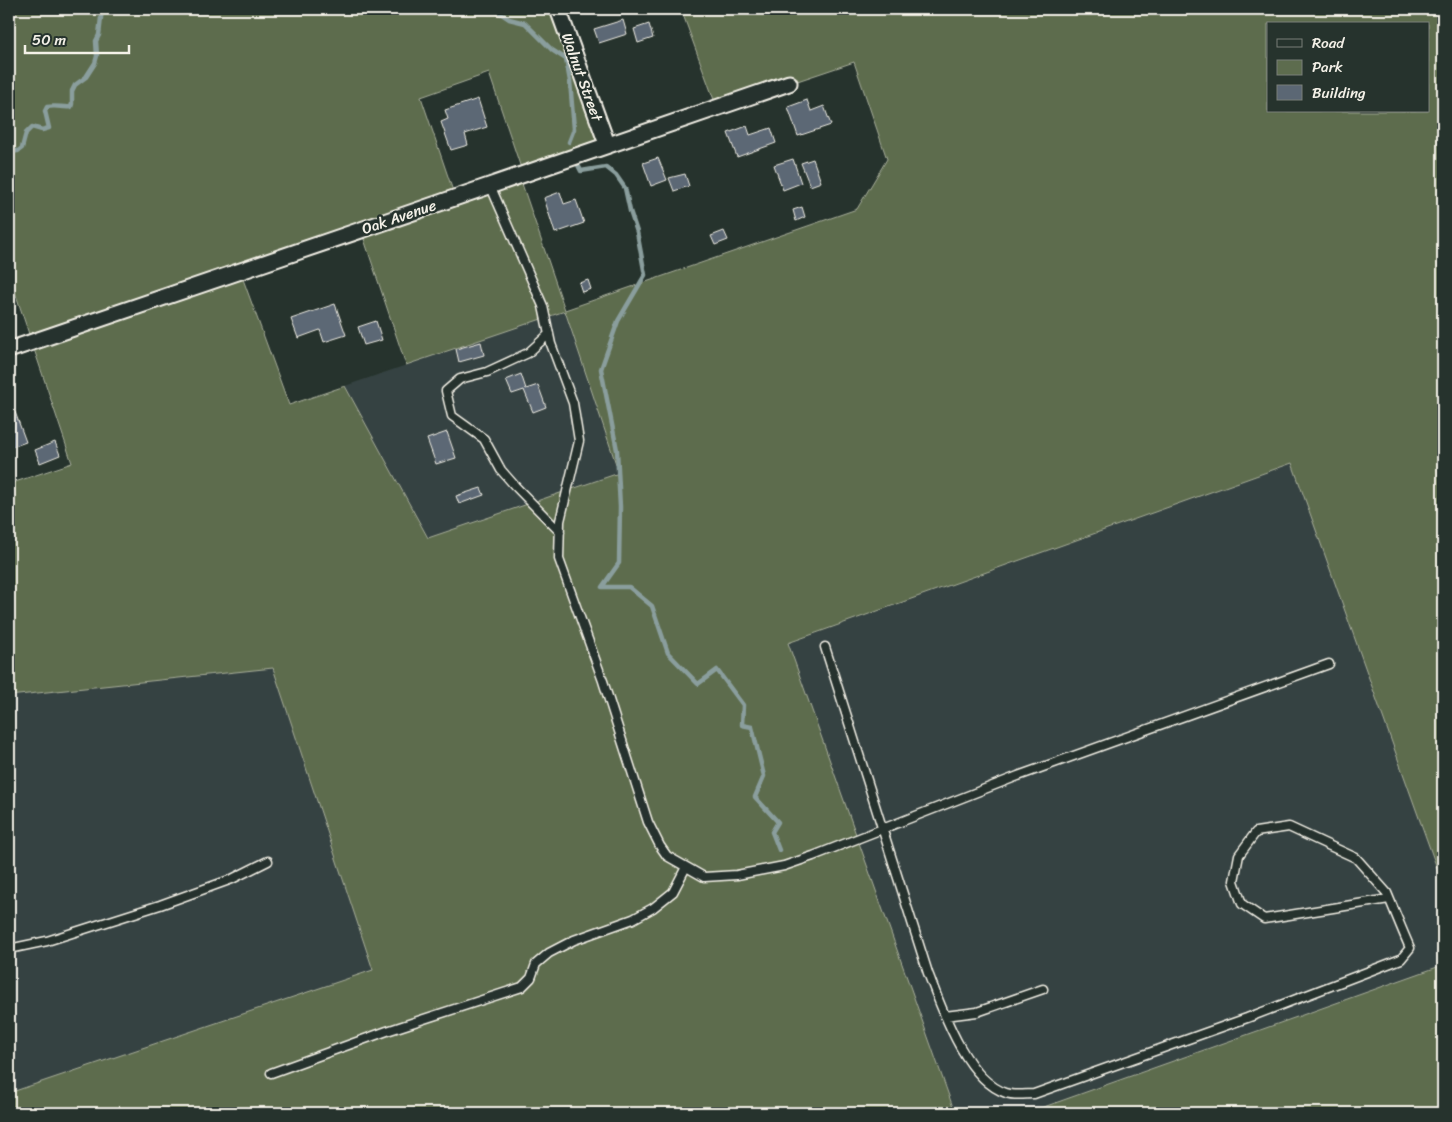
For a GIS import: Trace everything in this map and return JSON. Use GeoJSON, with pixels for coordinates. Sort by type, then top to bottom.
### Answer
{"type":"FeatureCollection","features":[{"type":"Feature","properties":{"kind":"street","name":"Walnut Street"},"geometry":{"type":"LineString","coordinates":[[558,9],[607,144]]}},
{"type":"Feature","properties":{"kind":"street","name":"Oak Avenue"},"geometry":{"type":"LineString","coordinates":[[9,350],[789,83]]}},
{"type":"Feature","properties":{"kind":"lane"},"geometry":{"type":"LineString","coordinates":[[490,185],[543,306],[549,334],[573,403],[579,441],[560,521],[559,559],[603,681],[648,822],[667,856],[704,878],[737,875],[791,864],[1018,776],[1328,664]]}},
{"type":"Feature","properties":{"kind":"lane"},"geometry":{"type":"LineString","coordinates":[[549,334],[528,353],[487,372],[460,379],[446,391],[452,416],[484,439],[502,470],[515,486],[560,532]]}},
{"type":"Feature","properties":{"kind":"lane"},"geometry":{"type":"LineString","coordinates":[[825,647],[928,973],[945,1016],[966,1056],[988,1083],[1007,1094],[1034,1094],[1247,1018],[1400,959],[1410,948],[1387,894],[1356,858],[1289,827],[1256,832],[1239,855],[1234,881],[1242,904],[1264,919],[1389,899]]}},
{"type":"Feature","properties":{"kind":"lane"},"geometry":{"type":"LineString","coordinates":[[9,949],[47,941],[160,905],[232,879],[268,861]]}},
{"type":"Feature","properties":{"kind":"lane"},"geometry":{"type":"LineString","coordinates":[[271,1073],[396,1028],[522,987],[531,978],[536,964],[549,953],[574,940],[654,908],[673,892],[686,867]]}},
{"type":"Feature","properties":{"kind":"lane"},"geometry":{"type":"LineString","coordinates":[[945,1016],[977,1012],[1044,989]]}},
{"type":"Feature","properties":{"kind":"shaded area"},"geometry":{"type":"Polygon","coordinates":[[[565,311],[619,473],[428,538],[345,386],[565,311]]]}},
{"type":"Feature","properties":{"kind":"shaded area"},"geometry":{"type":"Polygon","coordinates":[[[1293,463],[1443,885],[1443,965],[1027,1113],[955,1113],[787,644],[1293,463]]]}},
{"type":"Feature","properties":{"kind":"shaded area"},"geometry":{"type":"Polygon","coordinates":[[[273,668],[374,971],[9,1093],[9,696],[273,668]]]}},
{"type":"Feature","properties":{"kind":"green space"},"geometry":{"type":"Polygon","coordinates":[[[9,9],[558,9],[607,144],[523,174],[489,73],[421,97],[455,197],[519,175],[565,310],[857,209],[887,159],[854,62],[717,108],[681,9],[1443,9],[1443,885],[1292,463],[788,643],[955,1113],[9,1113],[9,1093],[373,970],[273,668],[9,696],[9,484],[72,463],[9,274],[9,9]],[[361,230],[240,271],[289,405],[345,386],[428,538],[619,473],[565,311],[406,365],[361,230]]]}},
{"type":"Feature","properties":{"kind":"green space"},"geometry":{"type":"Polygon","coordinates":[[[1443,965],[1443,1113],[1027,1113],[1443,965]]]}},
{"type":"Feature","properties":{"kind":"building"},"geometry":{"type":"Polygon","coordinates":[[[623,20],[627,34],[599,43],[594,29],[623,20]]]}},
{"type":"Feature","properties":{"kind":"building"},"geometry":{"type":"Polygon","coordinates":[[[649,24],[653,38],[638,43],[634,29],[649,24]]]}},
{"type":"Feature","properties":{"kind":"building"},"geometry":{"type":"Polygon","coordinates":[[[478,99],[487,127],[465,134],[468,145],[451,150],[441,122],[448,119],[445,110],[478,99]]]}},
{"type":"Feature","properties":{"kind":"building"},"geometry":{"type":"Polygon","coordinates":[[[807,100],[811,111],[824,106],[831,125],[798,136],[788,107],[807,100]]]}},
{"type":"Feature","properties":{"kind":"building"},"geometry":{"type":"Polygon","coordinates":[[[747,126],[750,135],[771,128],[776,143],[737,157],[728,133],[747,126]]]}},
{"type":"Feature","properties":{"kind":"building"},"geometry":{"type":"Polygon","coordinates":[[[658,158],[667,180],[651,186],[643,163],[658,158]]]}},
{"type":"Feature","properties":{"kind":"building"},"geometry":{"type":"Polygon","coordinates":[[[793,159],[801,183],[783,190],[774,165],[793,159]]]}},
{"type":"Feature","properties":{"kind":"building"},"geometry":{"type":"Polygon","coordinates":[[[813,159],[821,182],[810,186],[801,163],[813,159]]]}},
{"type":"Feature","properties":{"kind":"building"},"geometry":{"type":"Polygon","coordinates":[[[685,174],[689,186],[674,191],[669,178],[685,174]]]}},
{"type":"Feature","properties":{"kind":"building"},"geometry":{"type":"Polygon","coordinates":[[[560,192],[564,204],[576,200],[584,223],[555,233],[544,198],[560,192]]]}},
{"type":"Feature","properties":{"kind":"building"},"geometry":{"type":"Polygon","coordinates":[[[802,207],[805,217],[796,221],[793,210],[802,207]]]}},
{"type":"Feature","properties":{"kind":"building"},"geometry":{"type":"Polygon","coordinates":[[[724,231],[728,240],[715,245],[711,236],[724,231]]]}},
{"type":"Feature","properties":{"kind":"building"},"geometry":{"type":"Polygon","coordinates":[[[588,280],[591,289],[582,292],[579,283],[588,280]]]}},
{"type":"Feature","properties":{"kind":"building"},"geometry":{"type":"Polygon","coordinates":[[[335,304],[346,335],[324,342],[320,330],[298,338],[291,319],[335,304]]]}},
{"type":"Feature","properties":{"kind":"building"},"geometry":{"type":"Polygon","coordinates":[[[376,321],[382,340],[364,345],[358,327],[376,321]]]}},
{"type":"Feature","properties":{"kind":"building"},"geometry":{"type":"Polygon","coordinates":[[[481,342],[484,355],[459,362],[456,349],[481,342]]]}},
{"type":"Feature","properties":{"kind":"building"},"geometry":{"type":"Polygon","coordinates":[[[521,374],[526,389],[538,385],[546,407],[533,412],[524,390],[512,394],[506,380],[521,374]]]}},
{"type":"Feature","properties":{"kind":"building"},"geometry":{"type":"Polygon","coordinates":[[[15,412],[26,442],[9,448],[9,414],[15,412]]]}},
{"type":"Feature","properties":{"kind":"building"},"geometry":{"type":"Polygon","coordinates":[[[447,432],[456,458],[436,464],[427,439],[447,432]]]}},
{"type":"Feature","properties":{"kind":"building"},"geometry":{"type":"Polygon","coordinates":[[[55,442],[60,455],[40,463],[35,450],[55,442]]]}},
{"type":"Feature","properties":{"kind":"building"},"geometry":{"type":"Polygon","coordinates":[[[481,488],[484,495],[459,504],[456,496],[481,488]]]}},
{"type":"Feature","properties":{"kind":"waterway"},"geometry":{"type":"LineString","coordinates":[[9,152],[18,151],[22,148],[26,133],[32,127],[42,130],[49,128],[45,111],[47,107],[71,107],[72,91],[75,85],[86,77],[95,63],[97,56],[96,41],[99,35],[102,9]]}},
{"type":"Feature","properties":{"kind":"waterway"},"geometry":{"type":"LineString","coordinates":[[494,9],[509,19],[525,23],[552,50],[566,59],[574,129],[569,142]]}},
{"type":"Feature","properties":{"kind":"waterway"},"geometry":{"type":"LineString","coordinates":[[578,165],[581,171],[606,167],[616,175],[625,188],[637,232],[645,275],[618,321],[601,369],[617,450],[620,507],[619,563],[602,587],[629,587],[652,606],[668,653],[698,684],[717,670],[743,705],[742,725],[752,727],[764,776],[755,797],[778,822],[772,832],[779,850]]}},
{"type":"Feature","properties":{"kind":"waterway"},"geometry":{"type":"LineString","coordinates":[[9,175],[9,196]]}}]}
